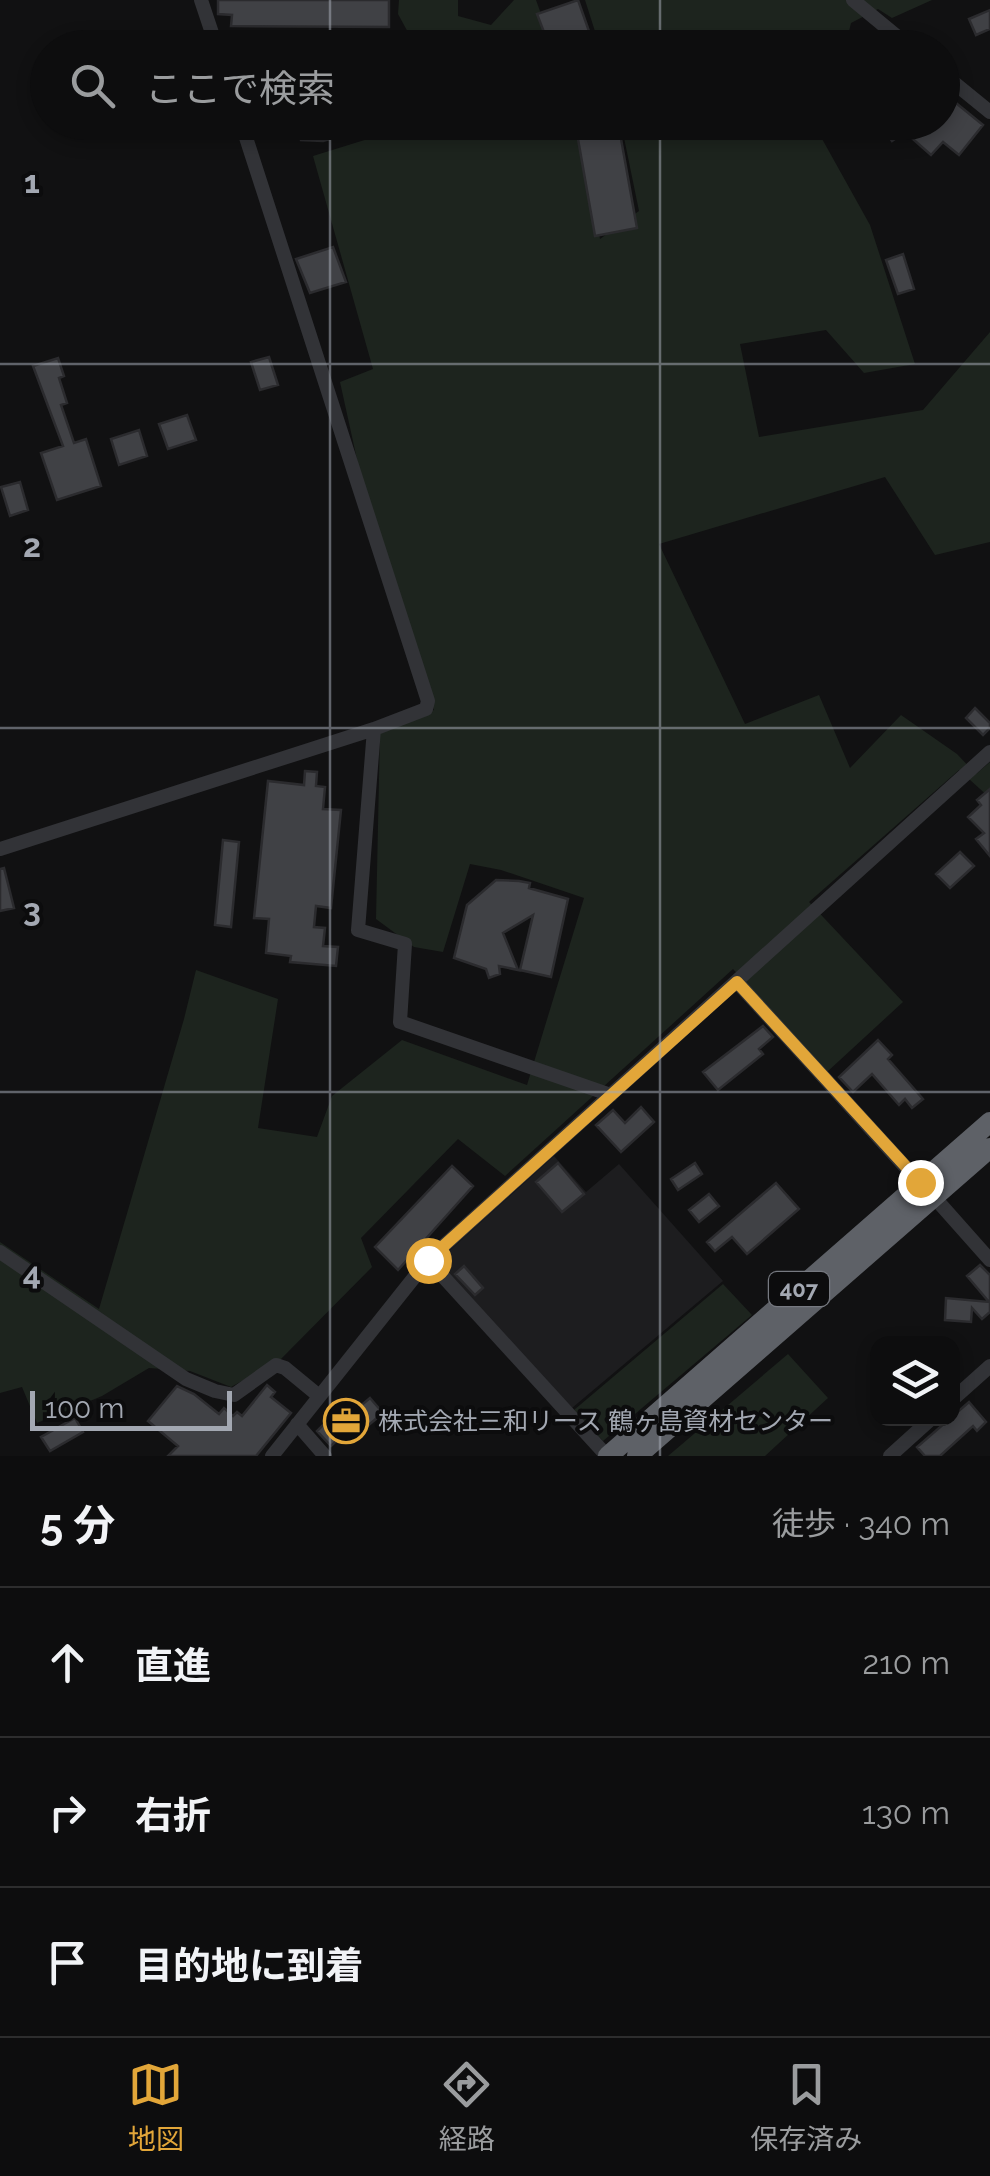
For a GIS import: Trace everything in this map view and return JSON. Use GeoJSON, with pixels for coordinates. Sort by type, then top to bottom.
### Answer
{"type":"FeatureCollection","features":[{"type":"Feature","properties":{"kind":"highway","name":"407"},"geometry":{"type":"LineString","coordinates":[[637,1456],[927,1190],[990,1122]]}},
{"type":"Feature","properties":{"kind":"highway","name":"407"},"geometry":{"type":"LineString","coordinates":[[608,1456],[927,1190],[990,1148]]}},
{"type":"Feature","properties":{"kind":"street"},"geometry":{"type":"LineString","coordinates":[[201,0],[211,30]]}},
{"type":"Feature","properties":{"kind":"street"},"geometry":{"type":"LineString","coordinates":[[853,0],[889,30]]}},
{"type":"Feature","properties":{"kind":"street"},"geometry":{"type":"LineString","coordinates":[[960,88],[990,112]]}},
{"type":"Feature","properties":{"kind":"street"},"geometry":{"type":"LineString","coordinates":[[0,849],[426,709],[428,701],[247,140]]}},
{"type":"Feature","properties":{"kind":"street"},"geometry":{"type":"LineString","coordinates":[[374,729],[358,930],[405,944],[400,1022],[611,1096]]}},
{"type":"Feature","properties":{"kind":"street"},"geometry":{"type":"LineString","coordinates":[[272,1456],[428,1260],[990,752]]}},
{"type":"Feature","properties":{"kind":"street"},"geometry":{"type":"LineString","coordinates":[[737,982],[990,1260]]}},
{"type":"Feature","properties":{"kind":"street"},"geometry":{"type":"LineString","coordinates":[[0,1252],[186,1379],[234,1394],[276,1366],[285,1368],[320,1396]]}},
{"type":"Feature","properties":{"kind":"street"},"geometry":{"type":"LineString","coordinates":[[428,1260],[608,1456]]}},
{"type":"Feature","properties":{"kind":"street"},"geometry":{"type":"LineString","coordinates":[[960,1393],[990,1366]]}},
{"type":"Feature","properties":{"kind":"street"},"geometry":{"type":"LineString","coordinates":[[297,1424],[325,1456]]}},
{"type":"Feature","properties":{"kind":"street"},"geometry":{"type":"LineString","coordinates":[[890,1456],[923,1426]]}},
{"type":"Feature","properties":{"kind":"shaded area"},"geometry":{"type":"Polygon","coordinates":[[[399,0],[458,0],[458,16],[491,25],[514,0],[536,0],[547,30],[407,30],[398,14],[399,0]]]}},
{"type":"Feature","properties":{"kind":"shaded area"},"geometry":{"type":"Polygon","coordinates":[[[585,0],[932,0],[892,18],[878,9],[851,23],[849,30],[595,30],[585,0]]]}},
{"type":"Feature","properties":{"kind":"shaded area"},"geometry":{"type":"Polygon","coordinates":[[[365,140],[581,140],[600,239],[639,211],[624,140],[823,140],[870,225],[915,364],[864,373],[826,330],[740,344],[759,437],[923,410],[990,332],[990,542],[935,555],[885,477],[659,544],[745,724],[819,695],[850,768],[901,715],[957,754],[976,774],[990,762],[990,798],[959,770],[809,902],[903,1002],[827,1072],[733,969],[505,1176],[458,1139],[361,1238],[372,1267],[280,1360],[231,1387],[190,1371],[149,1368],[102,1396],[37,1423],[22,1387],[0,1393],[0,1242],[99,1309],[196,970],[278,999],[258,1128],[317,1137],[332,1096],[402,1040],[527,1085],[584,898],[501,870],[470,864],[443,952],[414,947],[376,919],[380,732],[434,710],[358,464],[340,382],[373,369],[313,156],[365,140]]]}},
{"type":"Feature","properties":{"kind":"shaded area"},"geometry":{"type":"Polygon","coordinates":[[[554,1156],[586,1192],[619,1164],[723,1281],[572,1408],[437,1262],[554,1156]]]}},
{"type":"Feature","properties":{"kind":"shaded area"},"geometry":{"type":"Polygon","coordinates":[[[723,1284],[752,1315],[603,1441],[574,1410],[723,1284]]]}},
{"type":"Feature","properties":{"kind":"shaded area"},"geometry":{"type":"Polygon","coordinates":[[[788,1354],[828,1398],[765,1456],[668,1456],[788,1354]]]}},
{"type":"Feature","properties":{"kind":"building"},"geometry":{"type":"Polygon","coordinates":[[[218,0],[389,0],[389,27],[231,26],[232,15],[218,14],[218,0]]]}},
{"type":"Feature","properties":{"kind":"building"},"geometry":{"type":"Polygon","coordinates":[[[578,0],[589,30],[543,30],[537,14],[578,0]]]}},
{"type":"Feature","properties":{"kind":"building"},"geometry":{"type":"Polygon","coordinates":[[[990,10],[990,29],[976,35],[969,19],[990,10]]]}},
{"type":"Feature","properties":{"kind":"building"},"geometry":{"type":"Polygon","coordinates":[[[960,106],[983,125],[959,155],[943,142],[931,155],[914,140],[960,140],[960,106]]]}},
{"type":"Feature","properties":{"kind":"building"},"geometry":{"type":"Polygon","coordinates":[[[578,140],[621,140],[637,228],[595,236],[578,140]]]}},
{"type":"Feature","properties":{"kind":"building"},"geometry":{"type":"Polygon","coordinates":[[[333,247],[346,282],[310,293],[296,259],[333,247]]]}},
{"type":"Feature","properties":{"kind":"building"},"geometry":{"type":"Polygon","coordinates":[[[903,254],[914,289],[898,294],[886,260],[903,254]]]}},
{"type":"Feature","properties":{"kind":"building"},"geometry":{"type":"Polygon","coordinates":[[[269,357],[278,385],[260,390],[251,362],[269,357]]]}},
{"type":"Feature","properties":{"kind":"building"},"geometry":{"type":"Polygon","coordinates":[[[58,358],[67,403],[61,405],[74,443],[86,439],[101,486],[57,500],[41,453],[63,446],[33,366],[58,358]]]}},
{"type":"Feature","properties":{"kind":"building"},"geometry":{"type":"Polygon","coordinates":[[[187,415],[196,440],[168,449],[159,424],[187,415]]]}},
{"type":"Feature","properties":{"kind":"building"},"geometry":{"type":"Polygon","coordinates":[[[139,430],[147,456],[119,465],[111,439],[139,430]]]}},
{"type":"Feature","properties":{"kind":"building"},"geometry":{"type":"Polygon","coordinates":[[[20,482],[28,510],[10,516],[1,487],[20,482]]]}},
{"type":"Feature","properties":{"kind":"building"},"geometry":{"type":"Polygon","coordinates":[[[975,708],[990,723],[983,735],[966,718],[975,708]]]}},
{"type":"Feature","properties":{"kind":"building"},"geometry":{"type":"Polygon","coordinates":[[[305,771],[317,772],[316,786],[325,787],[323,809],[341,810],[331,908],[316,906],[314,927],[325,928],[323,946],[338,947],[336,966],[290,962],[291,956],[266,953],[269,919],[254,918],[268,781],[304,785],[305,771]]]}},
{"type":"Feature","properties":{"kind":"building"},"geometry":{"type":"Polygon","coordinates":[[[990,789],[990,856],[976,839],[984,833],[968,817],[981,805],[977,800],[990,789]]]}},
{"type":"Feature","properties":{"kind":"building"},"geometry":{"type":"Polygon","coordinates":[[[223,840],[239,842],[231,927],[215,925],[223,840]]]}},
{"type":"Feature","properties":{"kind":"building"},"geometry":{"type":"Polygon","coordinates":[[[960,852],[974,866],[950,888],[936,874],[960,852]]]}},
{"type":"Feature","properties":{"kind":"building"},"geometry":{"type":"Polygon","coordinates":[[[4,868],[14,908],[0,911],[0,869],[4,868]]]}},
{"type":"Feature","properties":{"kind":"building"},"geometry":{"type":"Polygon","coordinates":[[[496,880],[530,883],[529,888],[568,899],[551,977],[520,970],[533,915],[503,933],[518,970],[499,966],[500,974],[489,978],[486,969],[454,958],[467,905],[496,880]]]}},
{"type":"Feature","properties":{"kind":"building"},"geometry":{"type":"Polygon","coordinates":[[[763,1026],[773,1037],[759,1049],[763,1054],[718,1090],[703,1072],[763,1026]]]}},
{"type":"Feature","properties":{"kind":"building"},"geometry":{"type":"Polygon","coordinates":[[[878,1040],[892,1055],[888,1059],[923,1099],[912,1108],[905,1099],[899,1105],[872,1074],[853,1092],[839,1077],[878,1040]]]}},
{"type":"Feature","properties":{"kind":"building"},"geometry":{"type":"Polygon","coordinates":[[[641,1107],[654,1122],[621,1152],[596,1125],[613,1110],[625,1123],[641,1107]]]}},
{"type":"Feature","properties":{"kind":"building"},"geometry":{"type":"Polygon","coordinates":[[[558,1163],[584,1194],[562,1212],[536,1182],[558,1163]]]}},
{"type":"Feature","properties":{"kind":"building"},"geometry":{"type":"Polygon","coordinates":[[[695,1163],[702,1174],[678,1190],[671,1179],[695,1163]]]}},
{"type":"Feature","properties":{"kind":"building"},"geometry":{"type":"Polygon","coordinates":[[[452,1166],[473,1186],[398,1270],[375,1247],[452,1166]]]}},
{"type":"Feature","properties":{"kind":"building"},"geometry":{"type":"Polygon","coordinates":[[[776,1183],[799,1209],[747,1254],[732,1237],[715,1251],[707,1242],[776,1183]]]}},
{"type":"Feature","properties":{"kind":"building"},"geometry":{"type":"Polygon","coordinates":[[[709,1194],[719,1206],[699,1222],[689,1210],[709,1194]]]}},
{"type":"Feature","properties":{"kind":"building"},"geometry":{"type":"Polygon","coordinates":[[[980,1265],[990,1275],[990,1312],[982,1319],[972,1308],[971,1322],[945,1320],[946,1298],[989,1302],[967,1276],[980,1265]]]}},
{"type":"Feature","properties":{"kind":"building"},"geometry":{"type":"Polygon","coordinates":[[[464,1266],[483,1288],[475,1295],[455,1274],[464,1266]]]}},
{"type":"Feature","properties":{"kind":"building"},"geometry":{"type":"Polygon","coordinates":[[[267,1385],[275,1392],[271,1397],[291,1413],[256,1456],[168,1456],[178,1446],[148,1421],[177,1386],[219,1414],[224,1408],[233,1416],[237,1412],[242,1416],[267,1385]]]}},
{"type":"Feature","properties":{"kind":"building"},"geometry":{"type":"Polygon","coordinates":[[[370,1398],[383,1413],[359,1433],[352,1426],[331,1446],[317,1431],[333,1415],[340,1423],[370,1398]]]}},
{"type":"Feature","properties":{"kind":"building"},"geometry":{"type":"Polygon","coordinates":[[[969,1402],[986,1422],[977,1431],[973,1426],[940,1456],[925,1456],[917,1447],[941,1426],[960,1426],[960,1410],[969,1402]]]}},
{"type":"Feature","properties":{"kind":"building"},"geometry":{"type":"Polygon","coordinates":[[[75,1418],[83,1432],[50,1451],[41,1437],[75,1418]]]}},
{"type":"Feature","properties":{"kind":"place","name":"株式会社三和リース 鶴ヶ島資材センター"},"geometry":{"type":"Point","coordinates":[346,1421]}},
{"type":"Feature","properties":{"kind":"route"},"geometry":{"type":"LineString","coordinates":[[428,1260],[737,982],[920,1182]]}}]}
